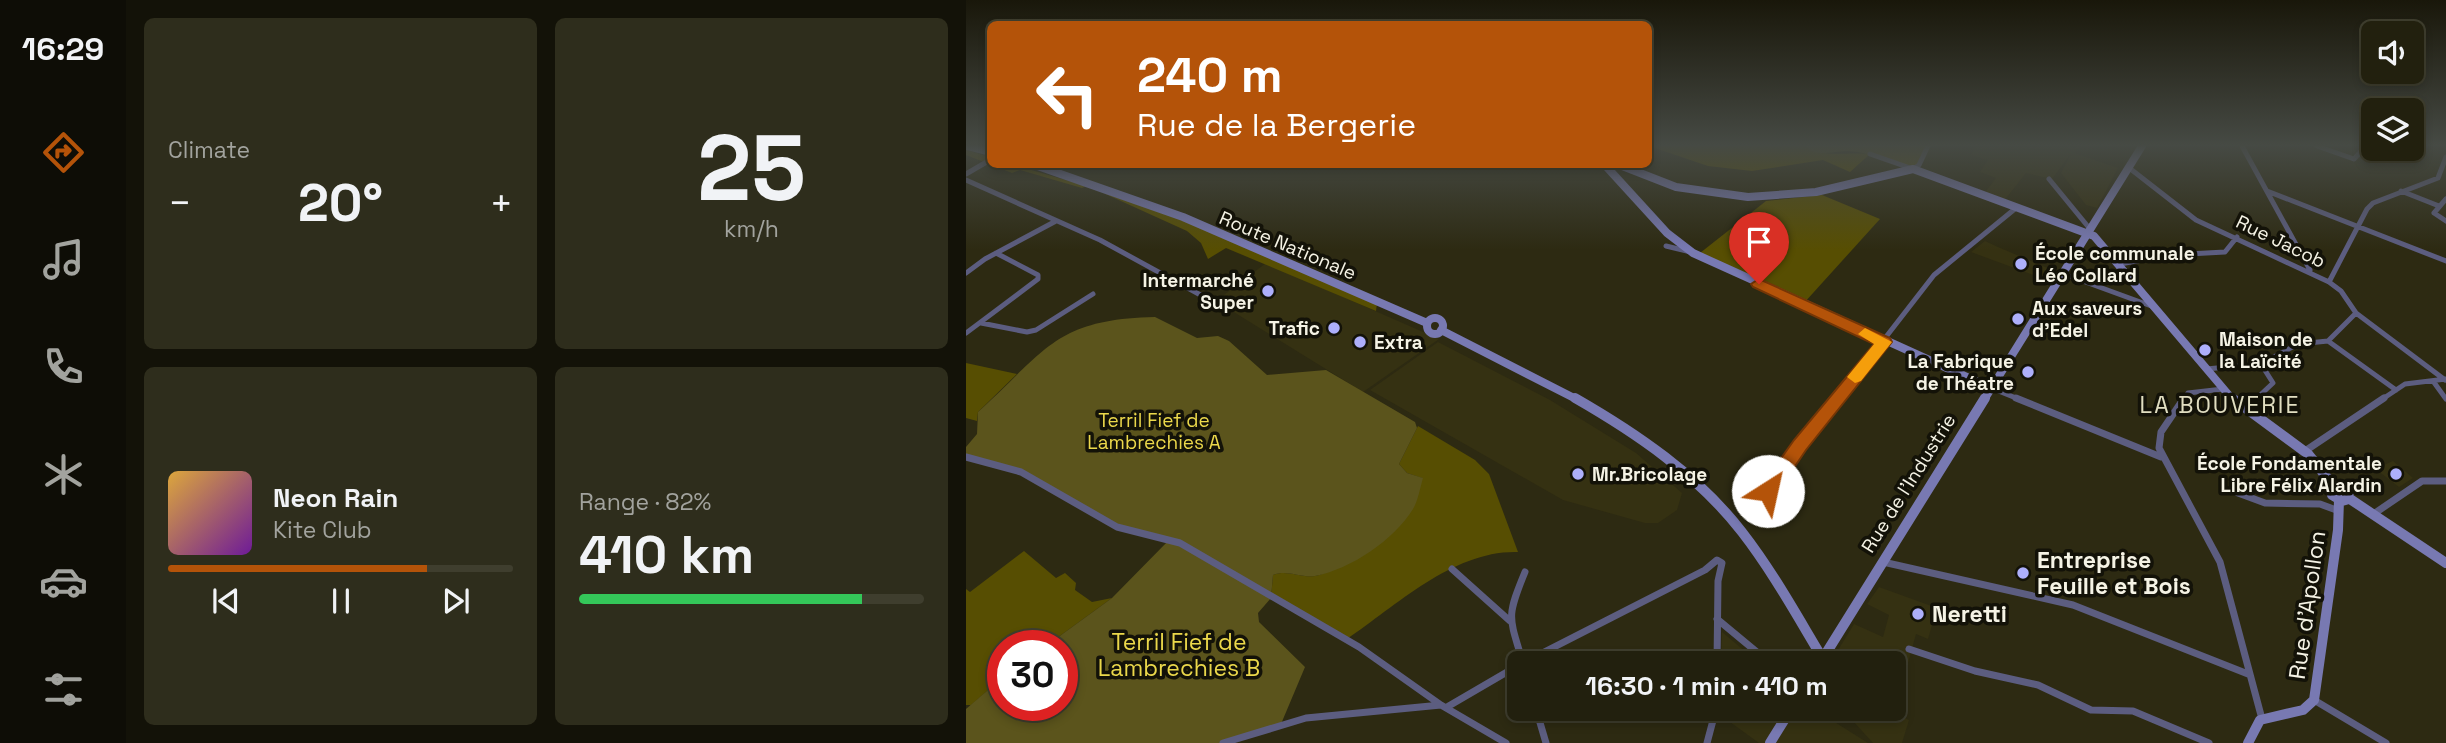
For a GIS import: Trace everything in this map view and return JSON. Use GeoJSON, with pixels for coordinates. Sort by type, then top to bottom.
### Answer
{"type":"FeatureCollection","features":[{"type":"Feature","properties":{"kind":"main road","name":"Route Nationale"},"geometry":{"type":"LineString","coordinates":[[1096,184],[1254,245],[1427,323]]}},
{"type":"Feature","properties":{"kind":"street"},"geometry":{"type":"LineString","coordinates":[[967,181],[1100,240],[1206,298]]}},
{"type":"Feature","properties":{"kind":"street"},"geometry":{"type":"LineString","coordinates":[[1085,181],[1096,184]]}},
{"type":"Feature","properties":{"kind":"street"},"geometry":{"type":"LineString","coordinates":[[1622,181],[1653,220],[1693,253]]}},
{"type":"Feature","properties":{"kind":"street"},"geometry":{"type":"LineString","coordinates":[[1656,181],[1676,187],[1748,197],[1816,192],[1864,181]]}},
{"type":"Feature","properties":{"kind":"street"},"geometry":{"type":"LineString","coordinates":[[1944,181],[2088,231]]}},
{"type":"Feature","properties":{"kind":"street"},"geometry":{"type":"LineString","coordinates":[[2050,181],[2088,231],[2120,264],[2223,389],[2244,409],[2305,451],[2333,485],[2346,490],[2343,503]]}},
{"type":"Feature","properties":{"kind":"street","name":"Rue de l'Industrie"},"geometry":{"type":"LineString","coordinates":[[1827,651],[2119,181]]}},
{"type":"Feature","properties":{"kind":"street","name":"Rue Jacob"},"geometry":{"type":"LineString","coordinates":[[2146,181],[2196,220],[2329,282],[2341,291],[2356,313],[2446,380]]}},
{"type":"Feature","properties":{"kind":"street"},"geometry":{"type":"LineString","coordinates":[[2261,181],[2310,271]]}},
{"type":"Feature","properties":{"kind":"street"},"geometry":{"type":"LineString","coordinates":[[2329,282],[2373,203],[2430,181]]}},
{"type":"Feature","properties":{"kind":"street"},"geometry":{"type":"LineString","coordinates":[[2267,191],[2446,261]]}},
{"type":"Feature","properties":{"kind":"street"},"geometry":{"type":"LineString","coordinates":[[2401,191],[2440,206]]}},
{"type":"Feature","properties":{"kind":"street"},"geometry":{"type":"LineString","coordinates":[[2446,199],[2434,215],[2446,221]]}},
{"type":"Feature","properties":{"kind":"street"},"geometry":{"type":"LineString","coordinates":[[1752,514],[1800,445],[1936,273],[2016,208]]}},
{"type":"Feature","properties":{"kind":"street"},"geometry":{"type":"LineString","coordinates":[[966,273],[996,253],[1056,221]]}},
{"type":"Feature","properties":{"kind":"street"},"geometry":{"type":"LineString","coordinates":[[2120,264],[2170,255],[2225,251],[2237,237]]}},
{"type":"Feature","properties":{"kind":"street"},"geometry":{"type":"LineString","coordinates":[[1666,246],[1693,253],[1884,342],[2161,457]]}},
{"type":"Feature","properties":{"kind":"street"},"geometry":{"type":"LineString","coordinates":[[966,333],[1039,277],[996,253]]}},
{"type":"Feature","properties":{"kind":"street"},"geometry":{"type":"LineString","coordinates":[[2061,273],[2154,307]]}},
{"type":"Feature","properties":{"kind":"street"},"geometry":{"type":"LineString","coordinates":[[981,324],[1027,332],[1037,330],[1093,294]]}},
{"type":"Feature","properties":{"kind":"street"},"geometry":{"type":"LineString","coordinates":[[2206,369],[2261,364],[2298,344],[2328,341],[2356,313]]}},
{"type":"Feature","properties":{"kind":"street"},"geometry":{"type":"LineString","coordinates":[[1427,323],[1442,320],[1444,326],[1441,330],[1615,422],[1658,450],[1690,477],[1726,513],[1751,544],[1815,651]]}},
{"type":"Feature","properties":{"kind":"street"},"geometry":{"type":"LineString","coordinates":[[2328,341],[2396,390]]}},
{"type":"Feature","properties":{"kind":"street"},"geometry":{"type":"LineString","coordinates":[[2244,409],[2273,383],[2261,364]]}},
{"type":"Feature","properties":{"kind":"street"},"geometry":{"type":"LineString","coordinates":[[2305,451],[2411,382],[2446,380]]}},
{"type":"Feature","properties":{"kind":"street"},"geometry":{"type":"LineString","coordinates":[[2433,381],[2446,399]]}},
{"type":"Feature","properties":{"kind":"street"},"geometry":{"type":"LineString","coordinates":[[2223,389],[2188,394],[2161,432],[2161,457],[2220,562],[2262,719],[2255,726],[2248,743]]}},
{"type":"Feature","properties":{"kind":"street"},"geometry":{"type":"LineString","coordinates":[[966,457],[1021,472],[1117,527],[1180,543],[1359,647],[1444,706],[1506,743]]}},
{"type":"Feature","properties":{"kind":"street"},"geometry":{"type":"LineString","coordinates":[[2375,513],[2422,481],[2446,481]]}},
{"type":"Feature","properties":{"kind":"street"},"geometry":{"type":"LineString","coordinates":[[2238,493],[2265,503],[2343,503],[2375,513],[2446,563]]}},
{"type":"Feature","properties":{"kind":"street","name":"Rue d'Apollon"},"geometry":{"type":"LineString","coordinates":[[2262,719],[2304,710],[2314,700],[2343,503]]}},
{"type":"Feature","properties":{"kind":"street"},"geometry":{"type":"LineString","coordinates":[[1544,651],[1705,570],[1717,560],[1722,563],[1717,651]]}},
{"type":"Feature","properties":{"kind":"street"},"geometry":{"type":"LineString","coordinates":[[1881,562],[2073,606],[2248,674]]}},
{"type":"Feature","properties":{"kind":"street"},"geometry":{"type":"LineString","coordinates":[[1452,569],[1510,621]]}},
{"type":"Feature","properties":{"kind":"street"},"geometry":{"type":"LineString","coordinates":[[1518,651],[1510,621],[1510,608],[1525,575]]}},
{"type":"Feature","properties":{"kind":"street"},"geometry":{"type":"LineString","coordinates":[[1717,619],[1756,651]]}},
{"type":"Feature","properties":{"kind":"street"},"geometry":{"type":"LineString","coordinates":[[1909,649],[1975,671],[2038,685],[2091,710],[2133,711],[2208,743]]}},
{"type":"Feature","properties":{"kind":"street"},"geometry":{"type":"LineString","coordinates":[[1223,743],[1263,729],[1307,719],[1444,706],[1507,672]]}},
{"type":"Feature","properties":{"kind":"street"},"geometry":{"type":"LineString","coordinates":[[2314,700],[2386,743]]}},
{"type":"Feature","properties":{"kind":"street"},"geometry":{"type":"LineString","coordinates":[[1540,721],[1546,743]]}},
{"type":"Feature","properties":{"kind":"street"},"geometry":{"type":"LineString","coordinates":[[1707,743],[1713,721]]}},
{"type":"Feature","properties":{"kind":"street"},"geometry":{"type":"LineString","coordinates":[[1770,743],[1784,721]]}},
{"type":"Feature","properties":{"kind":"shaded area"},"geometry":{"type":"Polygon","coordinates":[[[1057,181],[1086,186],[1082,188],[1057,181]]]}},
{"type":"Feature","properties":{"kind":"shaded area"},"geometry":{"type":"Polygon","coordinates":[[[1994,181],[2020,181],[2003,202],[1983,195],[1994,181]]]}},
{"type":"Feature","properties":{"kind":"shaded area"},"geometry":{"type":"Polygon","coordinates":[[[2067,181],[2111,181],[2097,208],[2086,205],[2067,181]]]}},
{"type":"Feature","properties":{"kind":"shaded area"},"geometry":{"type":"Polygon","coordinates":[[[1101,192],[1190,222],[1377,303],[1376,311],[1226,248],[1208,259],[1201,243],[1187,231],[1101,192]]]}},
{"type":"Feature","properties":{"kind":"shaded area"},"geometry":{"type":"Polygon","coordinates":[[[1822,195],[1880,219],[1804,303],[1700,253],[1766,201],[1822,195]]]}},
{"type":"Feature","properties":{"kind":"shaded area","name":"École communale Léo Collard"},"geometry":{"type":"Polygon","coordinates":[[[1985,241],[2057,272],[2052,282],[1971,252],[1985,241]]]}},
{"type":"Feature","properties":{"kind":"shaded area"},"geometry":{"type":"Polygon","coordinates":[[[1266,263],[1439,339],[1363,392],[1216,301],[1266,263]]]}},
{"type":"Feature","properties":{"kind":"shaded area"},"geometry":{"type":"Polygon","coordinates":[[[1438,342],[1550,400],[1636,453],[1682,493],[1677,510],[1658,523],[1645,523],[1563,500],[1370,390],[1438,342]]]}},
{"type":"Feature","properties":{"kind":"shaded area"},"geometry":{"type":"Polygon","coordinates":[[[966,363],[1017,374],[978,412],[977,421],[966,418],[966,363]]]}},
{"type":"Feature","properties":{"kind":"shaded area"},"geometry":{"type":"Polygon","coordinates":[[[1418,426],[1475,460],[1489,474],[1518,552],[1471,560],[1449,570],[1406,596],[1347,639],[1271,598],[1273,575],[1283,573],[1315,576],[1329,571],[1359,550],[1387,520],[1422,478],[1407,473],[1399,464],[1418,426]]]}},
{"type":"Feature","properties":{"kind":"shaded area","name":"École Fondamentale Libre Félix Alardin"},"geometry":{"type":"Polygon","coordinates":[[[2377,459],[2384,465],[2393,461],[2413,478],[2399,487],[2369,464],[2377,459]]]}},
{"type":"Feature","properties":{"kind":"shaded area"},"geometry":{"type":"Polygon","coordinates":[[[1024,551],[1056,578],[1065,573],[1076,583],[1075,590],[1092,602],[1112,598],[1068,630],[987,630],[987,691],[971,705],[966,705],[966,589],[970,592],[1024,551]]]}},
{"type":"Feature","properties":{"kind":"shaded area"},"geometry":{"type":"Polygon","coordinates":[[[1879,587],[1937,608],[1928,639],[1916,634],[1906,672],[1906,651],[1837,651],[1854,624],[1883,637],[1889,615],[1867,604],[1879,587]]]}},
{"type":"Feature","properties":{"kind":"shaded area"},"geometry":{"type":"Polygon","coordinates":[[[1722,632],[1745,651],[1721,651],[1722,632]]]}},
{"type":"Feature","properties":{"kind":"shaded area"},"geometry":{"type":"Polygon","coordinates":[[[1909,720],[1902,743],[1873,743],[1853,721],[1909,720]]]}},
{"type":"Feature","properties":{"kind":"shaded area"},"geometry":{"type":"Polygon","coordinates":[[[1729,721],[1833,721],[1868,743],[1759,743],[1729,721]]]}},
{"type":"Feature","properties":{"kind":"green space","name":"Terril Fief de Lambrechies A"},"geometry":{"type":"Polygon","coordinates":[[[1155,317],[1197,338],[1218,336],[1229,341],[1267,375],[1326,370],[1415,422],[1417,428],[1399,464],[1407,473],[1423,478],[1418,498],[1395,532],[1357,560],[1315,576],[1283,573],[1273,575],[1271,598],[1258,613],[1259,622],[1305,667],[1281,724],[1223,743],[966,743],[966,709],[987,691],[987,721],[1078,721],[1078,630],[1068,630],[1112,598],[1170,539],[1117,527],[1021,472],[966,457],[966,447],[977,434],[978,412],[1037,356],[1072,332],[1121,319],[1155,317]]]}},
{"type":"Feature","properties":{"kind":"slow traffic"},"geometry":{"type":"LineString","coordinates":[[1855,377],[1884,342],[1865,334]]}},
{"type":"Feature","properties":{"kind":"place","name":"École communale Léo Collard"},"geometry":{"type":"Point","coordinates":[2021,264]}},
{"type":"Feature","properties":{"kind":"place","name":"Intermarché Super"},"geometry":{"type":"Point","coordinates":[1268,291]}},
{"type":"Feature","properties":{"kind":"place","name":"Aux saveurs d'Edel"},"geometry":{"type":"Point","coordinates":[2018,319]}},
{"type":"Feature","properties":{"kind":"place","name":"Trafic"},"geometry":{"type":"Point","coordinates":[1334,328]}},
{"type":"Feature","properties":{"kind":"place","name":"Extra"},"geometry":{"type":"Point","coordinates":[1360,342]}},
{"type":"Feature","properties":{"kind":"place","name":"Maison de la Laïcité"},"geometry":{"type":"Point","coordinates":[2205,350]}},
{"type":"Feature","properties":{"kind":"place","name":"La Fabrique de Théatre"},"geometry":{"type":"Point","coordinates":[2028,372]}},
{"type":"Feature","properties":{"kind":"place","name":"Mr.Bricolage"},"geometry":{"type":"Point","coordinates":[1578,474]}},
{"type":"Feature","properties":{"kind":"place","name":"École Fondamentale Libre Félix Alardin"},"geometry":{"type":"Point","coordinates":[2396,474]}},
{"type":"Feature","properties":{"kind":"place","name":"Entreprise Feuille et Bois"},"geometry":{"type":"Point","coordinates":[2023,573]}},
{"type":"Feature","properties":{"kind":"place","name":"Neretti"},"geometry":{"type":"Point","coordinates":[1918,614]}},
{"type":"Feature","properties":{"kind":"district","name":"LA BOUVERIE"},"geometry":{"type":"Point","coordinates":[2220,405]}},
{"type":"Feature","properties":{"kind":"route"},"geometry":{"type":"LineString","coordinates":[[1759,284],[1884,342],[1800,445],[1768,491]]}},
{"type":"Feature","properties":{"kind":"park label","name":"Terril Fief de Lambrechies B"},"geometry":{"type":"Point","coordinates":[1179,655]}}]}
